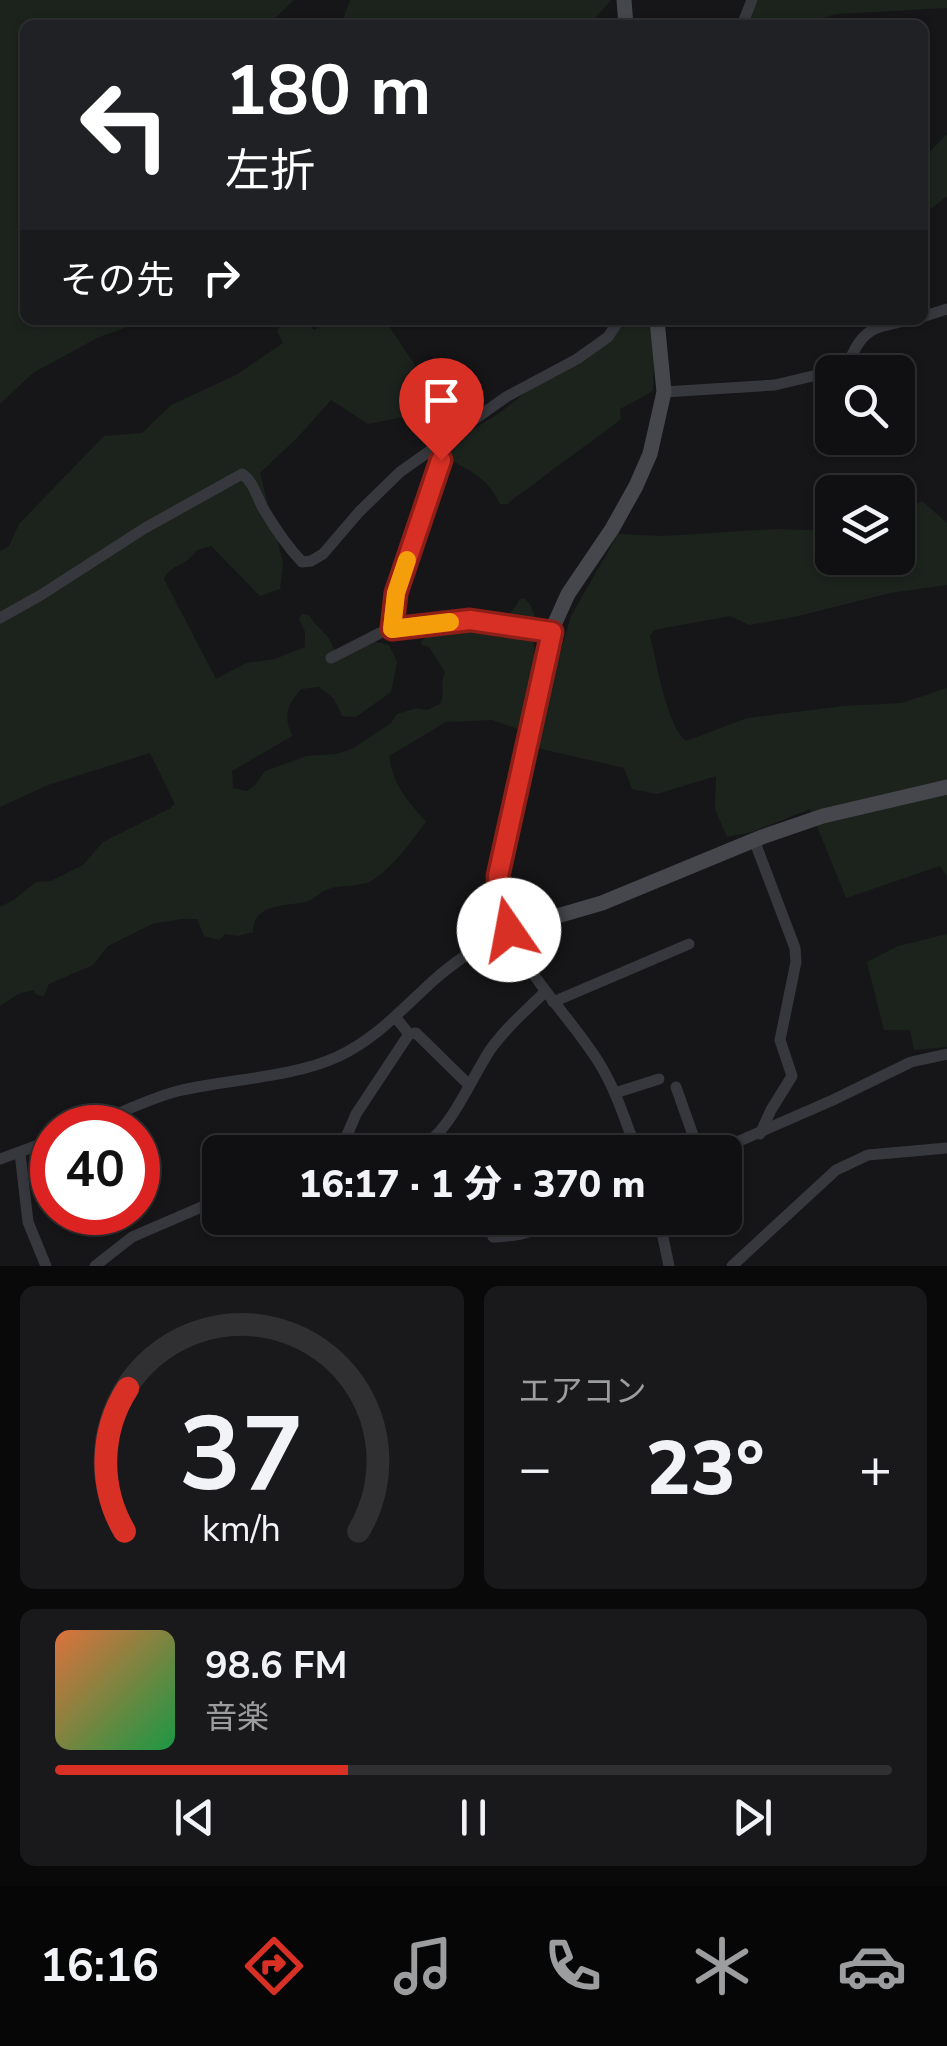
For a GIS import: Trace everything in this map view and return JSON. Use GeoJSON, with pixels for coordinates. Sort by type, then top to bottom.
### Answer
{"type":"FeatureCollection","features":[{"type":"Feature","properties":{"kind":"street"},"geometry":{"type":"LineString","coordinates":[[0,618],[242,474],[247,475],[286,546],[302,562],[311,561],[323,554],[400,472],[506,397],[577,359],[608,337],[616,325]]}},
{"type":"Feature","properties":{"kind":"street"},"geometry":{"type":"LineString","coordinates":[[631,1135],[599,1063],[516,948],[500,898],[498,876],[552,632],[568,594],[612,529],[650,454],[664,392],[657,325]]}},
{"type":"Feature","properties":{"kind":"street"},"geometry":{"type":"LineString","coordinates":[[664,392],[776,385],[846,368],[864,334],[888,325]]}},
{"type":"Feature","properties":{"kind":"street"},"geometry":{"type":"LineString","coordinates":[[392,629],[396,593],[441,460],[442,442]]}},
{"type":"Feature","properties":{"kind":"street"},"geometry":{"type":"LineString","coordinates":[[331,658],[392,629],[470,620],[552,632]]}},
{"type":"Feature","properties":{"kind":"street"},"geometry":{"type":"LineString","coordinates":[[142,1105],[176,1091],[332,1059],[363,1044],[476,947],[509,930],[602,903],[823,816],[947,787]]}},
{"type":"Feature","properties":{"kind":"street"},"geometry":{"type":"LineString","coordinates":[[754,840],[795,948],[796,962],[780,1040],[792,1076],[760,1134]]}},
{"type":"Feature","properties":{"kind":"street"},"geometry":{"type":"LineString","coordinates":[[435,1135],[492,1046],[549,997],[688,944]]}},
{"type":"Feature","properties":{"kind":"street"},"geometry":{"type":"LineString","coordinates":[[396,1018],[409,1034]]}},
{"type":"Feature","properties":{"kind":"street"},"geometry":{"type":"LineString","coordinates":[[347,1135],[356,1114],[409,1034],[416,1033],[469,1085]]}},
{"type":"Feature","properties":{"kind":"street"},"geometry":{"type":"LineString","coordinates":[[742,1141],[911,1062],[947,1054]]}},
{"type":"Feature","properties":{"kind":"street"},"geometry":{"type":"LineString","coordinates":[[615,1092],[659,1079]]}},
{"type":"Feature","properties":{"kind":"street"},"geometry":{"type":"LineString","coordinates":[[676,1087],[693,1135]]}},
{"type":"Feature","properties":{"kind":"street"},"geometry":{"type":"LineString","coordinates":[[732,1266],[836,1170],[868,1154],[947,1148]]}},
{"type":"Feature","properties":{"kind":"street"},"geometry":{"type":"LineString","coordinates":[[0,1159],[30,1149]]}},
{"type":"Feature","properties":{"kind":"street"},"geometry":{"type":"LineString","coordinates":[[20,1153],[28,1222],[46,1266]]}},
{"type":"Feature","properties":{"kind":"street"},"geometry":{"type":"LineString","coordinates":[[95,1266],[132,1238],[202,1206]]}},
{"type":"Feature","properties":{"kind":"street"},"geometry":{"type":"LineString","coordinates":[[493,1237],[510,1235]]}},
{"type":"Feature","properties":{"kind":"street"},"geometry":{"type":"LineString","coordinates":[[663,1235],[669,1266]]}},
{"type":"Feature","properties":{"kind":"shaded area"},"geometry":{"type":"Polygon","coordinates":[[[0,0],[294,0],[273,20],[20,20],[20,325],[133,325],[97,338],[33,373],[0,404],[0,0]]]}},
{"type":"Feature","properties":{"kind":"shaded area"},"geometry":{"type":"Polygon","coordinates":[[[350,0],[611,0],[593,20],[343,20],[350,0]]]}},
{"type":"Feature","properties":{"kind":"shaded area"},"geometry":{"type":"Polygon","coordinates":[[[758,0],[947,0],[947,8],[836,14],[817,20],[750,20],[758,0]]]}},
{"type":"Feature","properties":{"kind":"shaded area"},"geometry":{"type":"Polygon","coordinates":[[[947,134],[947,196],[928,211],[928,154],[947,134]]]}},
{"type":"Feature","properties":{"kind":"shaded area"},"geometry":{"type":"Polygon","coordinates":[[[281,325],[309,325],[314,330],[322,325],[390,325],[430,388],[419,414],[368,424],[331,400],[260,473],[283,563],[280,589],[260,596],[211,546],[197,550],[164,579],[216,679],[246,663],[275,659],[305,647],[305,632],[299,619],[302,614],[309,615],[327,636],[335,653],[372,641],[389,645],[397,662],[391,692],[356,717],[342,716],[334,699],[319,687],[301,689],[288,711],[292,736],[232,771],[233,788],[247,791],[265,771],[307,756],[352,749],[391,723],[397,714],[440,704],[445,672],[429,647],[421,642],[432,633],[432,621],[448,613],[478,619],[503,616],[524,598],[535,617],[534,657],[521,730],[492,720],[446,722],[389,756],[397,784],[426,822],[373,880],[325,890],[308,901],[265,911],[255,922],[253,932],[225,934],[219,940],[204,936],[197,919],[152,924],[108,946],[93,965],[49,984],[44,996],[33,990],[0,1006],[0,907],[36,882],[51,881],[83,865],[103,842],[175,804],[150,753],[48,785],[0,807],[0,551],[9,546],[19,524],[104,436],[142,433],[171,405],[236,375],[283,343],[277,331],[281,325]]]}},
{"type":"Feature","properties":{"kind":"shaded area"},"geometry":{"type":"Polygon","coordinates":[[[614,325],[651,325],[653,391],[620,409],[621,419],[508,504],[500,504],[483,480],[444,456],[453,441],[498,414],[614,325]]]}},
{"type":"Feature","properties":{"kind":"shaded area"},"geometry":{"type":"Polygon","coordinates":[[[922,501],[947,523],[947,585],[890,593],[749,625],[730,616],[654,630],[650,636],[668,708],[686,741],[747,718],[902,703],[947,688],[947,877],[940,866],[846,898],[810,809],[752,832],[727,837],[715,809],[716,776],[657,794],[632,789],[624,768],[537,748],[571,616],[618,534],[815,530],[815,575],[915,575],[915,505],[922,501]]]}},
{"type":"Feature","properties":{"kind":"shaded area"},"geometry":{"type":"Polygon","coordinates":[[[947,934],[947,1047],[914,1050],[910,1030],[884,1030],[867,962],[898,946],[947,934]]]}},
{"type":"Feature","properties":{"kind":"slow traffic"},"geometry":{"type":"LineString","coordinates":[[407,560],[396,593],[392,629],[450,622]]}},
{"type":"Feature","properties":{"kind":"route"},"geometry":{"type":"LineString","coordinates":[[441,460],[396,593],[392,629],[470,620],[552,632],[498,876],[509,930]]}}]}
